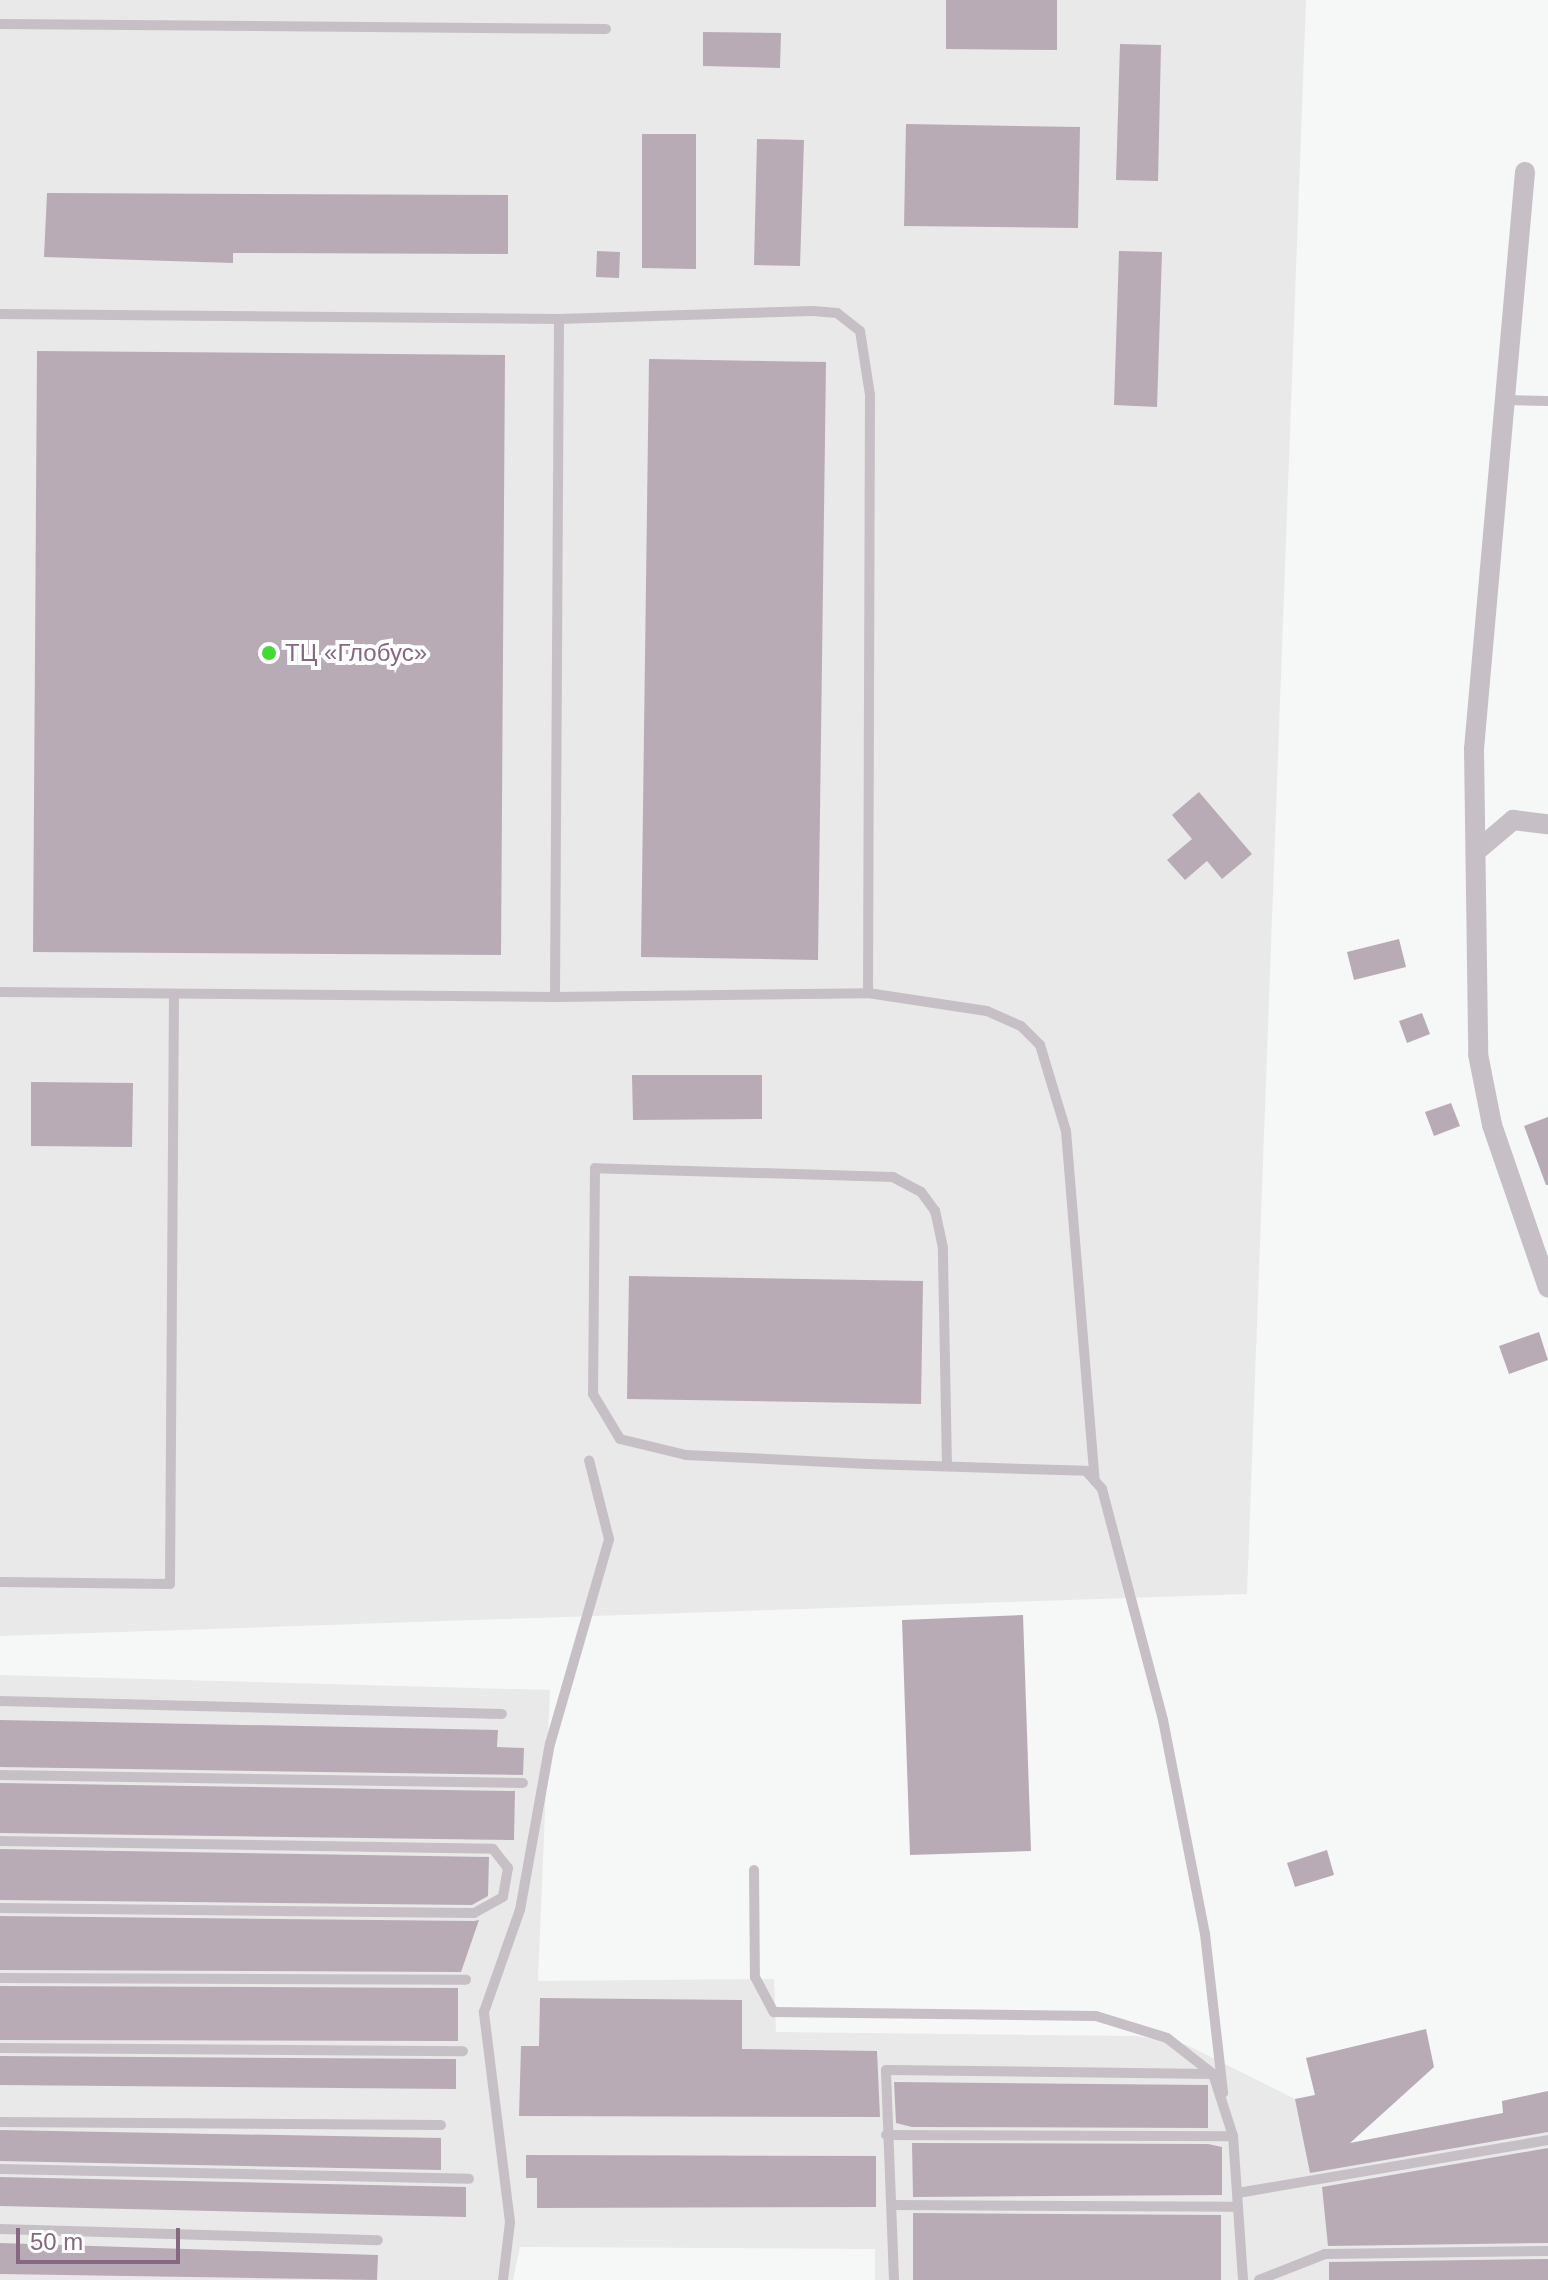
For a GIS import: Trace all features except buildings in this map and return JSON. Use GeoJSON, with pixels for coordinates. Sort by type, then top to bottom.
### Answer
{"type":"FeatureCollection","features":[{"type":"Feature","properties":{"kind":"street"},"geometry":{"type":"LineString","coordinates":[[1525,172],[1474,749],[1479,849],[1478,1054],[1492,1125],[1548,1288]]}},
{"type":"Feature","properties":{"kind":"street"},"geometry":{"type":"LineString","coordinates":[[1479,849],[1513,820],[1548,824]]}},
{"type":"Feature","properties":{"kind":"lane"},"geometry":{"type":"LineString","coordinates":[[0,24],[606,29]]}},
{"type":"Feature","properties":{"kind":"lane"},"geometry":{"type":"LineString","coordinates":[[0,314],[559,319],[813,311],[837,313],[860,331],[870,395],[868,993]]}},
{"type":"Feature","properties":{"kind":"lane"},"geometry":{"type":"LineString","coordinates":[[555,997],[559,319]]}},
{"type":"Feature","properties":{"kind":"lane"},"geometry":{"type":"LineString","coordinates":[[1503,400],[1548,401]]}},
{"type":"Feature","properties":{"kind":"lane"},"geometry":{"type":"LineString","coordinates":[[0,992],[555,997],[868,993],[987,1011],[1040,1045],[1066,1131],[1095,1481],[1141,1622],[1205,1934],[1223,2093],[1233,2136],[1243,2280]]}},
{"type":"Feature","properties":{"kind":"lane"},"geometry":{"type":"LineString","coordinates":[[0,1582],[170,1584],[174,994]]}},
{"type":"Feature","properties":{"kind":"lane"},"geometry":{"type":"LineString","coordinates":[[947,1466],[943,1248],[935,1211],[921,1192],[893,1177],[595,1168],[593,1394],[620,1439],[686,1455],[947,1466],[1086,1471],[1095,1481]]}},
{"type":"Feature","properties":{"kind":"lane"},"geometry":{"type":"LineString","coordinates":[[503,2280],[510,2222],[484,2012],[520,1910],[550,1744],[609,1539],[589,1460]]}},
{"type":"Feature","properties":{"kind":"lane"},"geometry":{"type":"LineString","coordinates":[[0,1701],[502,1714]]}},
{"type":"Feature","properties":{"kind":"lane"},"geometry":{"type":"LineString","coordinates":[[0,1775],[523,1783]]}},
{"type":"Feature","properties":{"kind":"lane"},"geometry":{"type":"LineString","coordinates":[[0,1841],[493,1849],[508,1868],[503,1897],[474,1913],[0,1908]]}},
{"type":"Feature","properties":{"kind":"lane"},"geometry":{"type":"LineString","coordinates":[[754,1870],[755,1977],[774,2012],[1096,2016],[1167,2038],[1213,2074],[1223,2093]]}},
{"type":"Feature","properties":{"kind":"lane"},"geometry":{"type":"LineString","coordinates":[[0,1978],[466,1980]]}},
{"type":"Feature","properties":{"kind":"lane"},"geometry":{"type":"LineString","coordinates":[[0,2048],[463,2051]]}},
{"type":"Feature","properties":{"kind":"lane"},"geometry":{"type":"LineString","coordinates":[[894,2280],[895,2205],[886,2135],[886,2070],[1213,2074]]}},
{"type":"Feature","properties":{"kind":"lane"},"geometry":{"type":"LineString","coordinates":[[0,2122],[441,2125]]}},
{"type":"Feature","properties":{"kind":"lane"},"geometry":{"type":"LineString","coordinates":[[886,2135],[1233,2136]]}},
{"type":"Feature","properties":{"kind":"lane"},"geometry":{"type":"LineString","coordinates":[[1238,2193],[1548,2140]]}},
{"type":"Feature","properties":{"kind":"lane"},"geometry":{"type":"LineString","coordinates":[[0,2169],[469,2179]]}},
{"type":"Feature","properties":{"kind":"lane"},"geometry":{"type":"LineString","coordinates":[[895,2205],[1238,2207]]}},
{"type":"Feature","properties":{"kind":"lane"},"geometry":{"type":"LineString","coordinates":[[0,2229],[378,2240]]}},
{"type":"Feature","properties":{"kind":"lane"},"geometry":{"type":"LineString","coordinates":[[1259,2280],[1325,2254],[1548,2251]]}},
{"type":"Feature","properties":{"kind":"shaded area"},"geometry":{"type":"Polygon","coordinates":[[[0,0],[1306,0],[1247,1594],[0,1636],[0,0]]]}},
{"type":"Feature","properties":{"kind":"shaded area"},"geometry":{"type":"Polygon","coordinates":[[[0,1675],[550,1690],[538,1981],[774,1979],[776,2032],[1137,2036],[1187,2045],[1295,2099],[1315,2095],[1327,2148],[1503,2113],[1502,2101],[1548,2091],[1548,2280],[875,2280],[875,2249],[520,2247],[513,2280],[0,2280],[0,1675]]]}},
{"type":"Feature","properties":{"kind":"place","name":"ТЦ «Глобус»"},"geometry":{"type":"Point","coordinates":[269,653]}}]}
